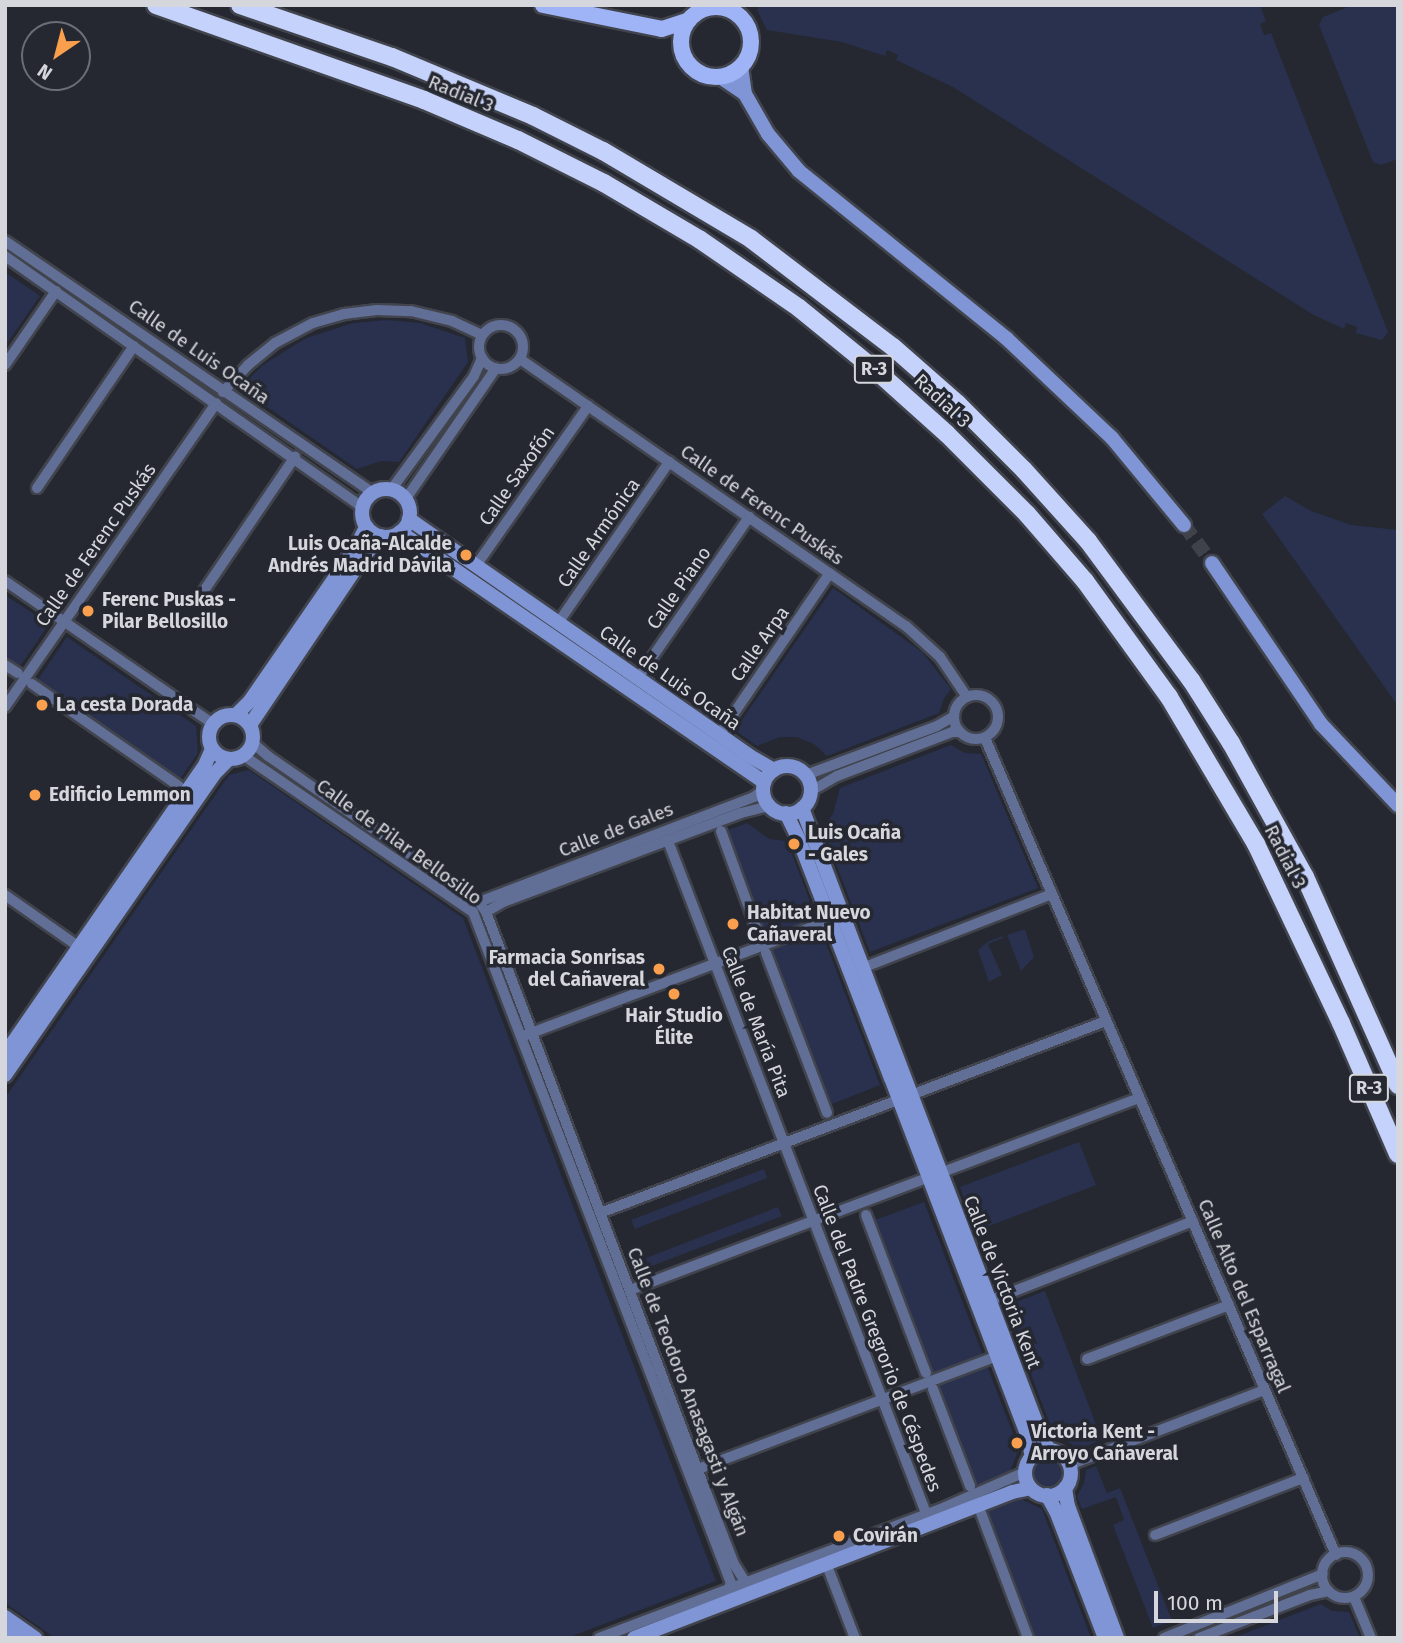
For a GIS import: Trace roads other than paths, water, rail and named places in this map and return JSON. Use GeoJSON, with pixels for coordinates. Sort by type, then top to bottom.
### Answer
{"type":"FeatureCollection","features":[{"type":"Feature","properties":{"kind":"highway","name":"Radial 3"},"geometry":{"type":"LineString","coordinates":[[156,5],[424,100],[518,140],[604,183],[699,239],[799,308],[879,373],[947,434],[1027,514],[1085,581],[1176,707],[1256,844],[1341,1023],[1398,1154]]}},
{"type":"Feature","properties":{"kind":"highway","name":"Radial 3"},"geometry":{"type":"LineString","coordinates":[[240,5],[392,57],[533,116],[603,151],[751,239],[893,347],[958,404],[1024,470],[1087,541],[1191,680],[1231,743],[1305,877],[1398,1085]]}},
{"type":"Feature","properties":{"kind":"main road"},"geometry":{"type":"LineString","coordinates":[[543,5],[662,29],[689,20],[704,9],[726,7],[747,26]]}},
{"type":"Feature","properties":{"kind":"main road"},"geometry":{"type":"LineString","coordinates":[[749,5],[747,26],[751,46],[741,66],[745,94],[768,134],[799,171],[1007,339],[1112,438],[1184,525]]}},
{"type":"Feature","properties":{"kind":"main road"},"geometry":{"type":"LineString","coordinates":[[681,48],[683,29],[689,20]]}},
{"type":"Feature","properties":{"kind":"main road"},"geometry":{"type":"LineString","coordinates":[[662,29],[681,48],[693,69],[701,74],[720,77],[745,94]]}},
{"type":"Feature","properties":{"kind":"main road"},"geometry":{"type":"LineString","coordinates":[[720,77],[741,66]]}},
{"type":"Feature","properties":{"kind":"main road"},"geometry":{"type":"LineString","coordinates":[[5,1054],[85,951],[214,774],[228,760],[244,756],[253,743],[250,725],[364,556],[381,537],[400,532],[409,519],[405,500],[391,490],[373,493],[363,508],[366,527],[355,549],[236,715]]}},
{"type":"Feature","properties":{"kind":"main road","name":"Calle de Luis Ocaña"},"geometry":{"type":"LineString","coordinates":[[409,519],[719,735],[774,769]]}},
{"type":"Feature","properties":{"kind":"main road"},"geometry":{"type":"LineString","coordinates":[[366,527],[381,537]]}},
{"type":"Feature","properties":{"kind":"main road","name":"Calle de Luis Ocaña"},"geometry":{"type":"LineString","coordinates":[[400,532],[764,786]]}},
{"type":"Feature","properties":{"kind":"main road"},"geometry":{"type":"LineString","coordinates":[[1212,563],[1321,724],[1398,805]]}},
{"type":"Feature","properties":{"kind":"main road"},"geometry":{"type":"LineString","coordinates":[[5,1075],[204,767],[212,749],[209,734],[213,724],[226,716],[236,715],[250,725]]}},
{"type":"Feature","properties":{"kind":"main road"},"geometry":{"type":"LineString","coordinates":[[212,749],[228,760]]}},
{"type":"Feature","properties":{"kind":"main road"},"geometry":{"type":"LineString","coordinates":[[786,813],[802,808],[811,791],[806,775],[791,766],[774,769],[764,786],[769,806],[786,813],[793,824],[905,1098]]}},
{"type":"Feature","properties":{"kind":"main road"},"geometry":{"type":"LineString","coordinates":[[802,808],[862,968],[905,1098]]}},
{"type":"Feature","properties":{"kind":"main road","name":"Calle de Victoria Kent"},"geometry":{"type":"LineString","coordinates":[[905,1098],[1049,1450]]}},
{"type":"Feature","properties":{"kind":"main road","name":"Calle de Victoria Kent"},"geometry":{"type":"LineString","coordinates":[[934,1174],[1028,1437],[1032,1457]]}},
{"type":"Feature","properties":{"kind":"main road"},"geometry":{"type":"LineString","coordinates":[[1031,1488],[1025,1472],[1032,1457],[1049,1450],[1063,1456],[1069,1465],[1070,1480],[1065,1488],[1047,1495]]}},
{"type":"Feature","properties":{"kind":"main road"},"geometry":{"type":"LineString","coordinates":[[640,1637],[1012,1492],[1031,1488],[1047,1495],[1056,1511],[1105,1638]]}},
{"type":"Feature","properties":{"kind":"main road"},"geometry":{"type":"LineString","coordinates":[[1065,1488],[1068,1506],[1117,1638]]}},
{"type":"Feature","properties":{"kind":"main road"},"geometry":{"type":"LineString","coordinates":[[5,1617],[35,1638]]}},
{"type":"Feature","properties":{"kind":"main road"},"geometry":{"type":"LineString","coordinates":[[5,1631],[15,1638]]}},
{"type":"Feature","properties":{"kind":"street","name":"Calle de Luis Ocaña"},"geometry":{"type":"LineString","coordinates":[[5,241],[373,493]]}},
{"type":"Feature","properties":{"kind":"street","name":"Calle de Luis Ocaña"},"geometry":{"type":"LineString","coordinates":[[5,256],[295,457],[363,508]]}},
{"type":"Feature","properties":{"kind":"street"},"geometry":{"type":"LineString","coordinates":[[5,365],[56,291]]}},
{"type":"Feature","properties":{"kind":"street"},"geometry":{"type":"LineString","coordinates":[[223,392],[248,365],[275,343],[313,323],[344,314],[377,310],[411,311],[444,318],[482,335]]}},
{"type":"Feature","properties":{"kind":"street"},"geometry":{"type":"LineString","coordinates":[[495,325],[516,329],[524,344],[520,359],[509,368],[496,368],[482,358],[479,349],[482,335],[495,325]]}},
{"type":"Feature","properties":{"kind":"street"},"geometry":{"type":"LineString","coordinates":[[37,488],[134,346]]}},
{"type":"Feature","properties":{"kind":"street"},"geometry":{"type":"LineString","coordinates":[[391,490],[474,376],[482,358]]}},
{"type":"Feature","properties":{"kind":"street","name":"Calle de Ferenc Puskás"},"geometry":{"type":"LineString","coordinates":[[520,359],[920,636],[940,657],[967,697]]}},
{"type":"Feature","properties":{"kind":"street"},"geometry":{"type":"LineString","coordinates":[[405,500],[496,368]]}},
{"type":"Feature","properties":{"kind":"street","name":"Calle de Ferenc Puskás"},"geometry":{"type":"LineString","coordinates":[[5,707],[216,403]]}},
{"type":"Feature","properties":{"kind":"street","name":"Calle Saxofón"},"geometry":{"type":"LineString","coordinates":[[475,567],[588,405]]}},
{"type":"Feature","properties":{"kind":"street"},"geometry":{"type":"LineString","coordinates":[[198,598],[295,457]]}},
{"type":"Feature","properties":{"kind":"street","name":"Calle Armónica"},"geometry":{"type":"LineString","coordinates":[[558,624],[669,462]]}},
{"type":"Feature","properties":{"kind":"street","name":"Calle Piano"},"geometry":{"type":"LineString","coordinates":[[638,678],[749,517]]}},
{"type":"Feature","properties":{"kind":"street","name":"Calle Arpa"},"geometry":{"type":"LineString","coordinates":[[719,735],[830,573]]}},
{"type":"Feature","properties":{"kind":"street"},"geometry":{"type":"LineString","coordinates":[[5,581],[213,724]]}},
{"type":"Feature","properties":{"kind":"street"},"geometry":{"type":"LineString","coordinates":[[5,665],[18,673]]}},
{"type":"Feature","properties":{"kind":"street"},"geometry":{"type":"LineString","coordinates":[[32,684],[179,786]]}},
{"type":"Feature","properties":{"kind":"street"},"geometry":{"type":"LineString","coordinates":[[806,775],[937,726],[954,716],[958,705],[967,697],[988,698],[997,709],[998,722],[985,737],[972,739],[960,732],[954,716]]}},
{"type":"Feature","properties":{"kind":"street"},"geometry":{"type":"LineString","coordinates":[[811,791],[850,771],[960,732]]}},
{"type":"Feature","properties":{"kind":"street"},"geometry":{"type":"LineString","coordinates":[[600,1213],[1106,1021],[985,737]]}},
{"type":"Feature","properties":{"kind":"street","name":"Calle de Pilar Bellosillo"},"geometry":{"type":"LineString","coordinates":[[253,743],[480,902],[600,1213]]}},
{"type":"Feature","properties":{"kind":"street","name":"Calle de Pilar Bellosillo"},"geometry":{"type":"LineString","coordinates":[[244,756],[473,912],[605,1257]]}},
{"type":"Feature","properties":{"kind":"street","name":"Calle de Gales"},"geometry":{"type":"LineString","coordinates":[[480,902],[754,797],[764,786]]}},
{"type":"Feature","properties":{"kind":"street","name":"Calle de Gales"},"geometry":{"type":"LineString","coordinates":[[486,912],[503,902],[758,807],[769,806]]}},
{"type":"Feature","properties":{"kind":"street"},"geometry":{"type":"LineString","coordinates":[[721,831],[760,938]]}},
{"type":"Feature","properties":{"kind":"street","name":"Calle de María Pita"},"geometry":{"type":"LineString","coordinates":[[668,841],[795,1175]]}},
{"type":"Feature","properties":{"kind":"street"},"geometry":{"type":"LineString","coordinates":[[862,968],[1052,894]]}},
{"type":"Feature","properties":{"kind":"street"},"geometry":{"type":"LineString","coordinates":[[5,895],[85,951]]}},
{"type":"Feature","properties":{"kind":"street"},"geometry":{"type":"LineString","coordinates":[[521,1037],[830,920]]}},
{"type":"Feature","properties":{"kind":"street"},"geometry":{"type":"LineString","coordinates":[[766,953],[827,1113]]}},
{"type":"Feature","properties":{"kind":"street","name":"Calle Alto del Esparragal"},"geometry":{"type":"LineString","coordinates":[[1106,1021],[1336,1555]]}},
{"type":"Feature","properties":{"kind":"street"},"geometry":{"type":"LineString","coordinates":[[629,1290],[1139,1098]]}},
{"type":"Feature","properties":{"kind":"street","name":"Calle del Padre Gregrorio de Céspedes"},"geometry":{"type":"LineString","coordinates":[[795,1175],[926,1513]]}},
{"type":"Feature","properties":{"kind":"street","name":"Calle de Teodoro Anasagasti y Algán"},"geometry":{"type":"LineString","coordinates":[[600,1213],[693,1471],[730,1583],[728,1590]]}},
{"type":"Feature","properties":{"kind":"street"},"geometry":{"type":"LineString","coordinates":[[866,1215],[926,1373]]}},
{"type":"Feature","properties":{"kind":"street"},"geometry":{"type":"LineString","coordinates":[[989,1301],[1193,1221]]}},
{"type":"Feature","properties":{"kind":"street","name":"Calle de Teodoro Anasagasti y Algán"},"geometry":{"type":"LineString","coordinates":[[605,1257],[693,1471],[734,1564],[746,1583]]}},
{"type":"Feature","properties":{"kind":"street"},"geometry":{"type":"LineString","coordinates":[[1087,1359],[1228,1305]]}},
{"type":"Feature","properties":{"kind":"street"},"geometry":{"type":"LineString","coordinates":[[693,1471],[997,1356]]}},
{"type":"Feature","properties":{"kind":"street"},"geometry":{"type":"LineString","coordinates":[[933,1389],[970,1486]]}},
{"type":"Feature","properties":{"kind":"street"},"geometry":{"type":"LineString","coordinates":[[1069,1465],[1264,1390]]}},
{"type":"Feature","properties":{"kind":"street"},"geometry":{"type":"LineString","coordinates":[[599,1638],[1008,1482],[1025,1472]]}},
{"type":"Feature","properties":{"kind":"street"},"geometry":{"type":"LineString","coordinates":[[1154,1535],[1303,1478]]}},
{"type":"Feature","properties":{"kind":"street"},"geometry":{"type":"LineString","coordinates":[[981,1513],[1028,1638]]}},
{"type":"Feature","properties":{"kind":"street"},"geometry":{"type":"LineString","coordinates":[[1199,1638],[1310,1595],[1329,1591],[1343,1598],[1354,1597],[1366,1585],[1367,1569],[1354,1555],[1336,1555],[1326,1563],[1323,1574],[1329,1591]]}},
{"type":"Feature","properties":{"kind":"street"},"geometry":{"type":"LineString","coordinates":[[826,1563],[855,1638]]}},
{"type":"Feature","properties":{"kind":"street"},"geometry":{"type":"LineString","coordinates":[[1164,1638],[1315,1580],[1323,1574]]}},
{"type":"Feature","properties":{"kind":"street"},"geometry":{"type":"LineString","coordinates":[[1354,1597],[1371,1638]]}},
{"type":"Feature","properties":{"kind":"tunnel"},"geometry":{"type":"LineString","coordinates":[[1184,525],[1212,563]]}},
{"type":"Feature","properties":{"kind":"place","name":"Luis Ocaña-Alcalde Andrés Madrid Dávila"},"geometry":{"type":"Point","coordinates":[466,555]}},
{"type":"Feature","properties":{"kind":"place","name":"Ferenc Puskas - Pilar Bellosillo"},"geometry":{"type":"Point","coordinates":[88,611]}},
{"type":"Feature","properties":{"kind":"place","name":"La cesta Dorada"},"geometry":{"type":"Point","coordinates":[42,705]}},
{"type":"Feature","properties":{"kind":"place","name":"Edificio Lemmon"},"geometry":{"type":"Point","coordinates":[35,795]}},
{"type":"Feature","properties":{"kind":"place","name":"Luis Ocaña - Gales"},"geometry":{"type":"Point","coordinates":[794,844]}},
{"type":"Feature","properties":{"kind":"place","name":"Habitat Nuevo Cañaveral"},"geometry":{"type":"Point","coordinates":[733,924]}},
{"type":"Feature","properties":{"kind":"place","name":"Farmacia Sonrisas del Cañaveral"},"geometry":{"type":"Point","coordinates":[659,969]}},
{"type":"Feature","properties":{"kind":"place","name":"Hair Studio Élite"},"geometry":{"type":"Point","coordinates":[674,994]}},
{"type":"Feature","properties":{"kind":"place","name":"Victoria Kent - Arroyo Cañaveral"},"geometry":{"type":"Point","coordinates":[1017,1443]}},
{"type":"Feature","properties":{"kind":"place","name":"Covirán"},"geometry":{"type":"Point","coordinates":[839,1536]}}]}
